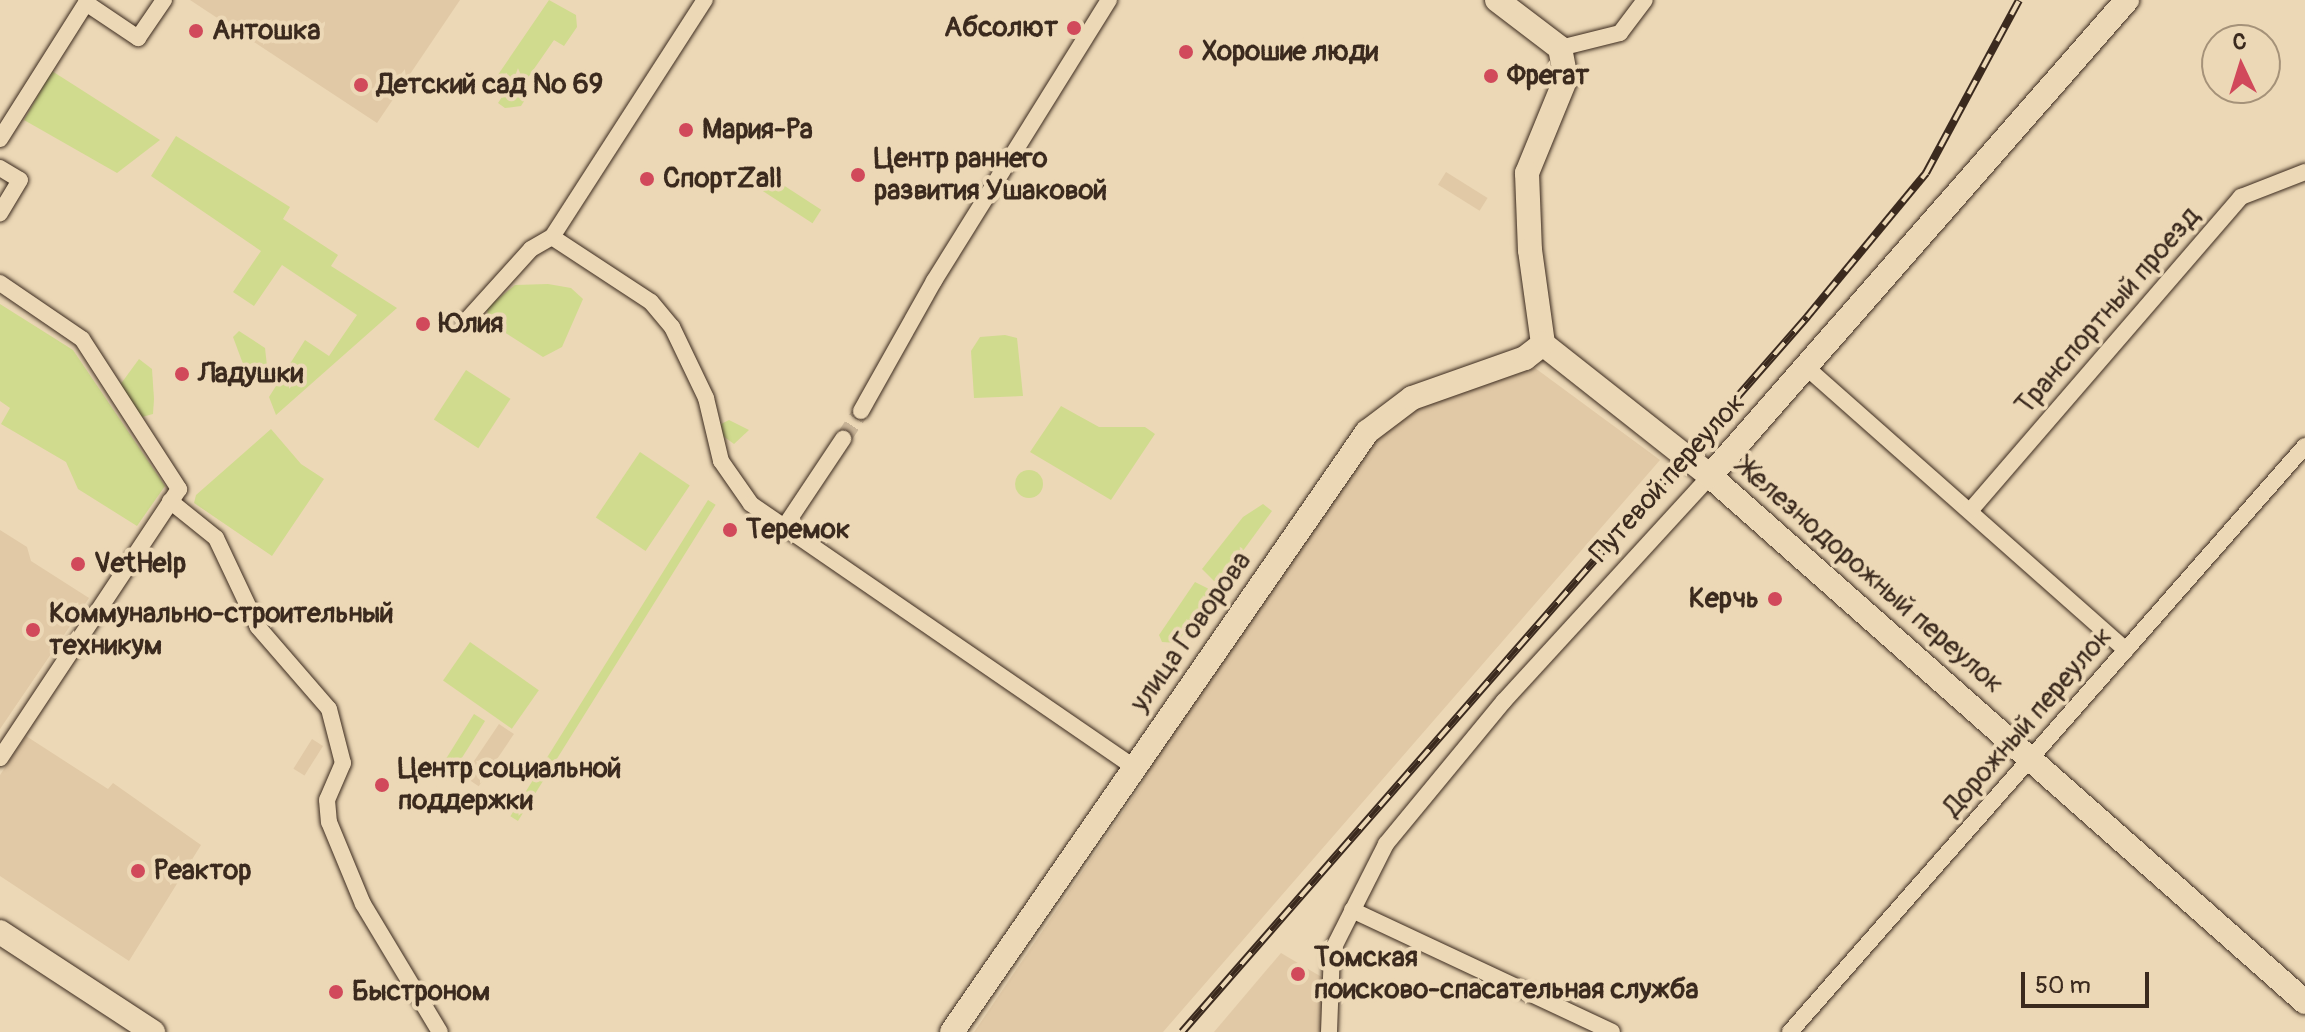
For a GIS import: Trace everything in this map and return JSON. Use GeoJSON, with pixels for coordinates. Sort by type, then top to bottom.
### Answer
{"type":"FeatureCollection","features":[{"type":"Feature","properties":{"kind":"street"},"geometry":{"type":"LineString","coordinates":[[0,139],[86,3],[138,38],[164,0]]}},
{"type":"Feature","properties":{"kind":"street"},"geometry":{"type":"LineString","coordinates":[[465,322],[531,249],[552,237],[705,0]]}},
{"type":"Feature","properties":{"kind":"street"},"geometry":{"type":"LineString","coordinates":[[861,411],[934,281],[1109,0]]}},
{"type":"Feature","properties":{"kind":"street"},"geometry":{"type":"LineString","coordinates":[[1497,0],[1560,48],[1566,78],[1527,173],[1530,250],[1543,344]]}},
{"type":"Feature","properties":{"kind":"street"},"geometry":{"type":"LineString","coordinates":[[1560,48],[1620,33],[1645,0]]}},
{"type":"Feature","properties":{"kind":"street","name":"Путевой переулок"},"geometry":{"type":"LineString","coordinates":[[1329,1032],[1332,951],[1386,844],[1504,701],[1710,476],[2127,0]]}},
{"type":"Feature","properties":{"kind":"street"},"geometry":{"type":"LineString","coordinates":[[0,168],[20,180],[0,213]]}},
{"type":"Feature","properties":{"kind":"street","name":"Транспортный проезд"},"geometry":{"type":"LineString","coordinates":[[1970,511],[2241,197],[2305,172]]}},
{"type":"Feature","properties":{"kind":"street"},"geometry":{"type":"LineString","coordinates":[[552,237],[651,302],[672,327],[706,398],[721,461],[751,504],[1134,767]]}},
{"type":"Feature","properties":{"kind":"street"},"geometry":{"type":"LineString","coordinates":[[0,283],[82,339],[179,489],[0,758]]}},
{"type":"Feature","properties":{"kind":"street","name":"Железнодорожный переулок"},"geometry":{"type":"LineString","coordinates":[[1543,344],[1710,476],[2033,758],[2305,1002]]}},
{"type":"Feature","properties":{"kind":"street","name":"улица Говорова"},"geometry":{"type":"LineString","coordinates":[[952,1032],[1367,432],[1412,398],[1525,358],[1543,344]]}},
{"type":"Feature","properties":{"kind":"street"},"geometry":{"type":"LineString","coordinates":[[1806,367],[2126,650]]}},
{"type":"Feature","properties":{"kind":"street"},"geometry":{"type":"LineString","coordinates":[[785,526],[843,439]]}},
{"type":"Feature","properties":{"kind":"street","name":"Дорожный переулок"},"geometry":{"type":"LineString","coordinates":[[1790,1032],[2305,446]]}},
{"type":"Feature","properties":{"kind":"street"},"geometry":{"type":"LineString","coordinates":[[170,501],[216,538],[258,627],[329,709],[343,763],[327,800],[329,822],[363,904],[440,1032]]}},
{"type":"Feature","properties":{"kind":"street"},"geometry":{"type":"LineString","coordinates":[[1352,910],[1610,1032]]}},
{"type":"Feature","properties":{"kind":"street"},"geometry":{"type":"LineString","coordinates":[[0,932],[153,1032]]}},
{"type":"Feature","properties":{"kind":"shaded area","name":"Детский сад № 69"},"geometry":{"type":"Polygon","coordinates":[[[190,0],[460,0],[377,123],[190,0]]]}},
{"type":"Feature","properties":{"kind":"shaded area"},"geometry":{"type":"Polygon","coordinates":[[[1446,172],[1488,198],[1480,211],[1438,185],[1446,172]]]}},
{"type":"Feature","properties":{"kind":"shaded area"},"geometry":{"type":"Polygon","coordinates":[[[1535,368],[1660,460],[1163,1032],[974,1032],[1140,787],[1163,742],[1376,439],[1418,407],[1535,368]]]}},
{"type":"Feature","properties":{"kind":"shaded area","name":"Коммунально-строительный техникум"},"geometry":{"type":"Polygon","coordinates":[[[0,530],[27,547],[31,561],[89,598],[0,729],[0,530]]]}},
{"type":"Feature","properties":{"kind":"shaded area"},"geometry":{"type":"Polygon","coordinates":[[[499,724],[514,734],[479,786],[464,776],[499,724]]]}},
{"type":"Feature","properties":{"kind":"shaded area"},"geometry":{"type":"Polygon","coordinates":[[[26,736],[108,789],[113,783],[201,845],[129,961],[0,876],[0,775],[26,736]]]}},
{"type":"Feature","properties":{"kind":"shaded area"},"geometry":{"type":"Polygon","coordinates":[[[312,739],[323,746],[304,776],[293,769],[312,739]]]}},
{"type":"Feature","properties":{"kind":"shaded area"},"geometry":{"type":"Polygon","coordinates":[[[1281,953],[1325,979],[1323,1032],[1214,1032],[1281,953]]]}},
{"type":"Feature","properties":{"kind":"green space"},"geometry":{"type":"Polygon","coordinates":[[[549,0],[576,15],[577,27],[564,46],[554,40],[518,92],[526,98],[521,106],[505,108],[498,103],[504,94],[491,85],[549,0]]]}},
{"type":"Feature","properties":{"kind":"green space"},"geometry":{"type":"Polygon","coordinates":[[[52,71],[160,140],[117,173],[24,120],[52,71]]]}},
{"type":"Feature","properties":{"kind":"green space"},"geometry":{"type":"Polygon","coordinates":[[[176,136],[290,207],[283,219],[338,255],[331,266],[397,308],[276,415],[269,397],[305,340],[329,356],[357,315],[282,265],[254,306],[233,292],[261,251],[151,176],[176,136]]]}},
{"type":"Feature","properties":{"kind":"green space"},"geometry":{"type":"Polygon","coordinates":[[[760,170],[821,210],[813,223],[751,183],[760,170]]]}},
{"type":"Feature","properties":{"kind":"green space"},"geometry":{"type":"Polygon","coordinates":[[[548,284],[571,288],[583,299],[562,347],[543,357],[504,332],[488,317],[487,308],[515,285],[548,284]]]}},
{"type":"Feature","properties":{"kind":"green space"},"geometry":{"type":"Polygon","coordinates":[[[0,304],[73,350],[165,486],[137,526],[78,489],[66,462],[1,424],[10,408],[0,401],[0,304]]]}},
{"type":"Feature","properties":{"kind":"green space"},"geometry":{"type":"Polygon","coordinates":[[[239,331],[265,348],[267,366],[257,381],[249,380],[233,337],[239,331]]]}},
{"type":"Feature","properties":{"kind":"green space"},"geometry":{"type":"Polygon","coordinates":[[[1005,335],[1017,338],[1023,396],[974,398],[971,351],[980,337],[1005,335]]]}},
{"type":"Feature","properties":{"kind":"green space"},"geometry":{"type":"Polygon","coordinates":[[[139,359],[152,369],[154,399],[153,414],[142,417],[120,385],[139,359]]]}},
{"type":"Feature","properties":{"kind":"green space"},"geometry":{"type":"Polygon","coordinates":[[[466,370],[510,399],[478,448],[434,419],[466,370]]]}},
{"type":"Feature","properties":{"kind":"green space"},"geometry":{"type":"Polygon","coordinates":[[[1061,406],[1099,427],[1145,427],[1155,434],[1111,500],[1030,452],[1061,406]]]}},
{"type":"Feature","properties":{"kind":"green space"},"geometry":{"type":"Polygon","coordinates":[[[729,420],[749,430],[734,444],[723,436],[721,424],[729,420]]]}},
{"type":"Feature","properties":{"kind":"green space"},"geometry":{"type":"Polygon","coordinates":[[[271,429],[301,464],[324,479],[272,556],[194,503],[196,495],[271,429]]]}},
{"type":"Feature","properties":{"kind":"green space"},"geometry":{"type":"Polygon","coordinates":[[[640,452],[690,486],[646,551],[596,517],[640,452]]]}},
{"type":"Feature","properties":{"kind":"green space"},"geometry":{"type":"Polygon","coordinates":[[[1029,470],[1039,474],[1043,484],[1039,494],[1029,498],[1019,494],[1015,484],[1019,474],[1029,470]]]}},
{"type":"Feature","properties":{"kind":"green space"},"geometry":{"type":"Polygon","coordinates":[[[708,500],[716,505],[518,821],[510,816],[708,500]]]}},
{"type":"Feature","properties":{"kind":"green space"},"geometry":{"type":"Polygon","coordinates":[[[1263,504],[1272,511],[1221,581],[1214,581],[1202,569],[1243,517],[1263,504]]]}},
{"type":"Feature","properties":{"kind":"green space"},"geometry":{"type":"Polygon","coordinates":[[[1195,582],[1213,591],[1177,643],[1162,642],[1159,635],[1195,582]]]}},
{"type":"Feature","properties":{"kind":"green space"},"geometry":{"type":"Polygon","coordinates":[[[470,642],[539,690],[512,729],[443,681],[470,642]]]}},
{"type":"Feature","properties":{"kind":"green space"},"geometry":{"type":"Polygon","coordinates":[[[474,714],[485,721],[452,773],[441,767],[474,714]]]}},
{"type":"Feature","properties":{"kind":"tunnel"},"geometry":{"type":"LineString","coordinates":[[843,439],[861,411]]}},
{"type":"Feature","properties":{"kind":"railway"},"geometry":{"type":"LineString","coordinates":[[1182,1032],[1807,317],[1926,173],[2019,0]]}},
{"type":"Feature","properties":{"kind":"place","name":"Абсолют"},"geometry":{"type":"Point","coordinates":[1074,28]}},
{"type":"Feature","properties":{"kind":"place","name":"Антошка"},"geometry":{"type":"Point","coordinates":[196,31]}},
{"type":"Feature","properties":{"kind":"place","name":"Хорошие люди"},"geometry":{"type":"Point","coordinates":[1186,52]}},
{"type":"Feature","properties":{"kind":"place","name":"Фрегат"},"geometry":{"type":"Point","coordinates":[1491,76]}},
{"type":"Feature","properties":{"kind":"place","name":"Детский сад № 69"},"geometry":{"type":"Point","coordinates":[361,85]}},
{"type":"Feature","properties":{"kind":"place","name":"Мария-Ра"},"geometry":{"type":"Point","coordinates":[686,130]}},
{"type":"Feature","properties":{"kind":"place","name":"Центр раннего развития Ушаковой"},"geometry":{"type":"Point","coordinates":[858,175]}},
{"type":"Feature","properties":{"kind":"place","name":"СпортZall"},"geometry":{"type":"Point","coordinates":[647,179]}},
{"type":"Feature","properties":{"kind":"place","name":"Юлия"},"geometry":{"type":"Point","coordinates":[423,324]}},
{"type":"Feature","properties":{"kind":"place","name":"Ладушки"},"geometry":{"type":"Point","coordinates":[182,374]}},
{"type":"Feature","properties":{"kind":"place","name":"Теремок"},"geometry":{"type":"Point","coordinates":[730,530]}},
{"type":"Feature","properties":{"kind":"place","name":"VetHelp"},"geometry":{"type":"Point","coordinates":[78,564]}},
{"type":"Feature","properties":{"kind":"place","name":"Керчь"},"geometry":{"type":"Point","coordinates":[1775,599]}},
{"type":"Feature","properties":{"kind":"place","name":"Коммунально-строительный техникум"},"geometry":{"type":"Point","coordinates":[33,630]}},
{"type":"Feature","properties":{"kind":"place","name":"Центр социальной поддержки"},"geometry":{"type":"Point","coordinates":[382,785]}},
{"type":"Feature","properties":{"kind":"place","name":"Реактор"},"geometry":{"type":"Point","coordinates":[138,871]}},
{"type":"Feature","properties":{"kind":"place","name":"Томская поисково-спасательная служба"},"geometry":{"type":"Point","coordinates":[1298,974]}},
{"type":"Feature","properties":{"kind":"place","name":"Быстроном"},"geometry":{"type":"Point","coordinates":[336,992]}}]}
